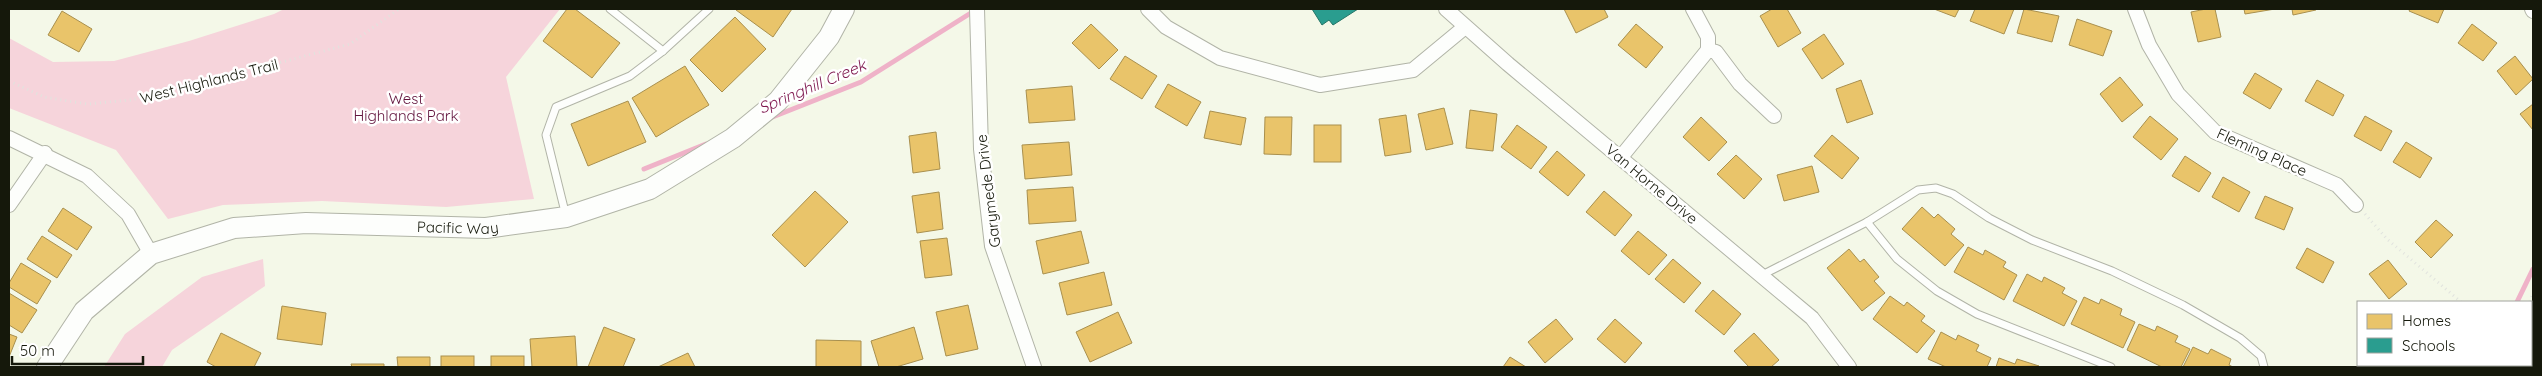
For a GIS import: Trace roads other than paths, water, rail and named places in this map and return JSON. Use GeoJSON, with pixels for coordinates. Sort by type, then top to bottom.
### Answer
{"type":"FeatureCollection","features":[{"type":"Feature","properties":{"kind":"main road","name":"Pacific Way"},"geometry":{"type":"LineString","coordinates":[[47,367],[84,311],[152,254],[234,228],[306,223],[486,228],[566,217],[650,189],[733,138],[778,101],[829,37],[844,9]]}},
{"type":"Feature","properties":{"kind":"street","name":"Garymede Drive"},"geometry":{"type":"LineString","coordinates":[[977,9],[981,148],[992,246],[1034,367]]}},
{"type":"Feature","properties":{"kind":"street"},"geometry":{"type":"LineString","coordinates":[[1148,9],[1166,27],[1220,58],[1320,86],[1413,70],[1465,27]]}},
{"type":"Feature","properties":{"kind":"street","name":"Van Horne Drive"},"geometry":{"type":"LineString","coordinates":[[1446,9],[1812,318],[1849,367]]}},
{"type":"Feature","properties":{"kind":"street"},"geometry":{"type":"LineString","coordinates":[[1621,157],[1708,50],[1708,37],[1694,9]]}},
{"type":"Feature","properties":{"kind":"street","name":"Fleming Place"},"geometry":{"type":"LineString","coordinates":[[2136,9],[2150,45],[2178,94],[2215,132],[2337,185],[2356,204]]}},
{"type":"Feature","properties":{"kind":"street"},"geometry":{"type":"LineString","coordinates":[[1708,50],[1716,52],[1740,84],[1774,116]]}},
{"type":"Feature","properties":{"kind":"street"},"geometry":{"type":"LineString","coordinates":[[9,138],[88,176],[128,214],[152,254]]}},
{"type":"Feature","properties":{"kind":"street"},"geometry":{"type":"LineString","coordinates":[[9,206],[45,154]]}},
{"type":"Feature","properties":{"kind":"lane"},"geometry":{"type":"LineString","coordinates":[[610,9],[663,51]]}},
{"type":"Feature","properties":{"kind":"lane"},"geometry":{"type":"LineString","coordinates":[[566,217],[546,135],[556,107],[630,76],[663,51],[709,9]]}},
{"type":"Feature","properties":{"kind":"lane"},"geometry":{"type":"LineString","coordinates":[[1762,275],[1867,222],[1918,190],[1936,188],[1953,194],[1989,218],[2032,240],[2112,271],[2183,305],[2240,338],[2261,356],[2264,367]]}},
{"type":"Feature","properties":{"kind":"lane"},"geometry":{"type":"LineString","coordinates":[[1867,222],[1897,259],[1937,291],[1977,314],[2111,367]]}},
{"type":"Feature","properties":{"kind":"waterway","name":"Springhill Creek"},"geometry":{"type":"LineString","coordinates":[[770,118],[861,82],[974,11]]}},
{"type":"Feature","properties":{"kind":"waterway","name":"Springhill Creek"},"geometry":{"type":"LineString","coordinates":[[644,169],[706,144]]}},
{"type":"Feature","properties":{"kind":"waterway","name":"Springhill Creek"},"geometry":{"type":"LineString","coordinates":[[2517,301],[2533,269]]}},
{"type":"Feature","properties":{"kind":"park label","name":"West Highlands Park"},"geometry":{"type":"Point","coordinates":[406,106]}}]}
